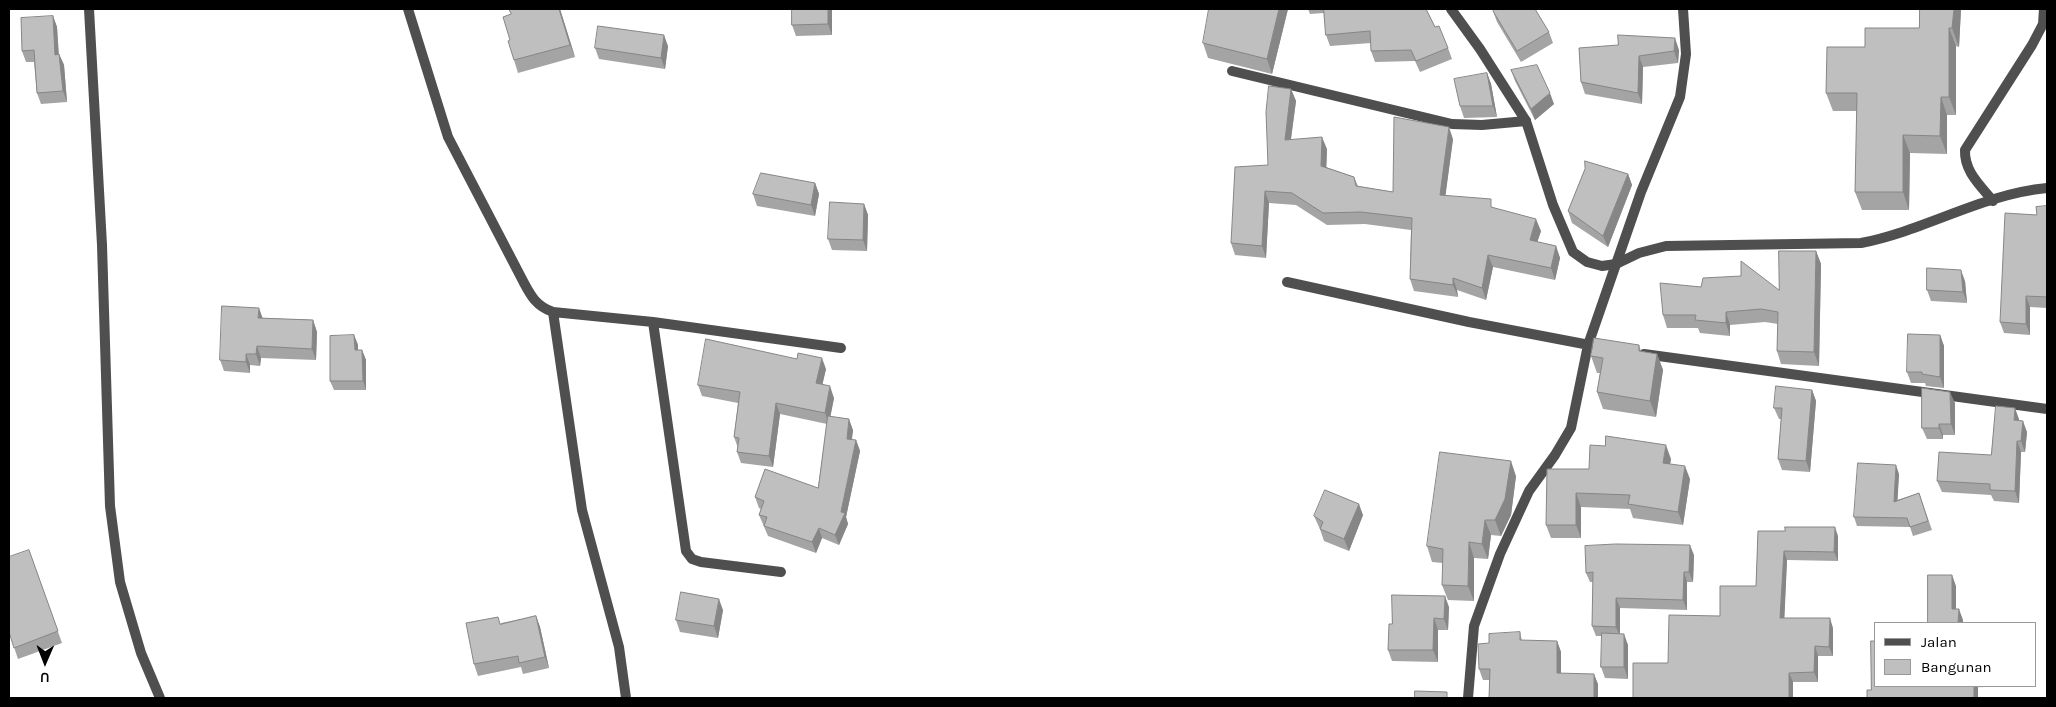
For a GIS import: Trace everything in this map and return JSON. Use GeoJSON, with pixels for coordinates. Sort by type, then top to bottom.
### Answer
{"type":"FeatureCollection","features":[{"type":"Feature","properties":{"kind":"street"},"geometry":{"type":"LineString","coordinates":[[89,9],[102,245],[110,506],[120,582],[141,653],[160,698]]}},
{"type":"Feature","properties":{"kind":"street"},"geometry":{"type":"LineString","coordinates":[[408,9],[448,137],[532,297],[542,308],[553,312],[653,322],[841,348]]}},
{"type":"Feature","properties":{"kind":"street"},"geometry":{"type":"LineString","coordinates":[[1452,9],[1526,121],[1553,205],[1573,252],[1587,262],[1602,266],[1616,264],[1639,253],[1666,246],[1861,243],[1882,239],[1993,201],[2035,189],[2047,188]]}},
{"type":"Feature","properties":{"kind":"street"},"geometry":{"type":"LineString","coordinates":[[1468,698],[1474,626],[1500,554],[1529,490],[1555,456],[1571,428],[1588,345],[1641,192],[1680,97],[1686,54],[1683,9]]}},
{"type":"Feature","properties":{"kind":"street"},"geometry":{"type":"LineString","coordinates":[[1993,201],[1964,161],[1965,150],[2032,45],[2043,24],[2044,9]]}},
{"type":"Feature","properties":{"kind":"street"},"geometry":{"type":"LineString","coordinates":[[1232,70],[1452,124],[1482,125],[1526,121]]}},
{"type":"Feature","properties":{"kind":"street"},"geometry":{"type":"LineString","coordinates":[[1286,282],[1617,350]]}},
{"type":"Feature","properties":{"kind":"street"},"geometry":{"type":"LineString","coordinates":[[553,312],[582,510],[619,647],[626,698]]}},
{"type":"Feature","properties":{"kind":"street"},"geometry":{"type":"LineString","coordinates":[[653,322],[686,551],[692,559],[701,562],[781,572]]}},
{"type":"Feature","properties":{"kind":"street"},"geometry":{"type":"LineString","coordinates":[[1636,353],[2047,409]]}},
{"type":"Feature","properties":{"kind":"building"},"geometry":{"type":"Polygon","coordinates":[[[509,9],[559,9],[570,45],[514,60],[503,17],[511,14],[509,9]]]}},
{"type":"Feature","properties":{"kind":"building"},"geometry":{"type":"Polygon","coordinates":[[[792,9],[828,9],[828,24],[792,25],[792,9]]]}},
{"type":"Feature","properties":{"kind":"building"},"geometry":{"type":"Polygon","coordinates":[[[1209,9],[1279,9],[1267,59],[1203,43],[1209,9]]]}},
{"type":"Feature","properties":{"kind":"building"},"geometry":{"type":"Polygon","coordinates":[[[1324,9],[1426,9],[1435,27],[1439,26],[1448,48],[1416,61],[1411,50],[1371,51],[1370,31],[1326,35],[1324,9]]]}},
{"type":"Feature","properties":{"kind":"building"},"geometry":{"type":"Polygon","coordinates":[[[1496,9],[1535,9],[1549,32],[1517,51],[1493,11],[1496,9]]]}},
{"type":"Feature","properties":{"kind":"building"},"geometry":{"type":"Polygon","coordinates":[[[1920,9],[1954,9],[1952,28],[1949,28],[1949,97],[1941,97],[1940,136],[1903,135],[1903,192],[1855,192],[1857,93],[1826,93],[1827,47],[1865,47],[1865,28],[1919,28],[1920,9]]]}},
{"type":"Feature","properties":{"kind":"building"},"geometry":{"type":"Polygon","coordinates":[[[53,16],[55,55],[59,54],[63,91],[37,93],[34,50],[22,51],[21,18],[53,16]]]}},
{"type":"Feature","properties":{"kind":"building"},"geometry":{"type":"Polygon","coordinates":[[[598,26],[664,35],[661,58],[595,48],[598,26]]]}},
{"type":"Feature","properties":{"kind":"building"},"geometry":{"type":"Polygon","coordinates":[[[1618,35],[1675,38],[1674,51],[1639,56],[1638,93],[1581,82],[1579,48],[1618,45],[1618,35]]]}},
{"type":"Feature","properties":{"kind":"building"},"geometry":{"type":"Polygon","coordinates":[[[1537,65],[1550,93],[1531,109],[1511,70],[1537,65]]]}},
{"type":"Feature","properties":{"kind":"building"},"geometry":{"type":"Polygon","coordinates":[[[1487,73],[1493,106],[1460,106],[1454,79],[1487,73]]]}},
{"type":"Feature","properties":{"kind":"building"},"geometry":{"type":"Polygon","coordinates":[[[1269,86],[1291,89],[1285,140],[1322,137],[1321,166],[1354,177],[1356,186],[1393,192],[1394,117],[1449,127],[1440,195],[1491,199],[1491,207],[1536,219],[1530,240],[1556,246],[1551,268],[1488,255],[1482,288],[1453,278],[1453,285],[1410,279],[1412,218],[1361,212],[1323,213],[1292,193],[1265,191],[1262,246],[1231,243],[1235,167],[1268,165],[1266,112],[1269,86]]]}},
{"type":"Feature","properties":{"kind":"building"},"geometry":{"type":"Polygon","coordinates":[[[1585,161],[1628,174],[1603,236],[1568,211],[1585,169],[1585,161]]]}},
{"type":"Feature","properties":{"kind":"building"},"geometry":{"type":"Polygon","coordinates":[[[761,173],[815,183],[811,205],[753,194],[761,173]]]}},
{"type":"Feature","properties":{"kind":"building"},"geometry":{"type":"Polygon","coordinates":[[[830,202],[864,204],[863,240],[828,239],[830,202]]]}},
{"type":"Feature","properties":{"kind":"building"},"geometry":{"type":"Polygon","coordinates":[[[2047,206],[2047,297],[2026,296],[2026,324],[2000,322],[2005,213],[2037,215],[2036,207],[2047,206]]]}},
{"type":"Feature","properties":{"kind":"building"},"geometry":{"type":"Polygon","coordinates":[[[1779,251],[1816,251],[1814,352],[1777,351],[1778,312],[1761,309],[1726,312],[1726,323],[1695,320],[1696,315],[1663,315],[1660,283],[1701,287],[1703,278],[1741,276],[1741,261],[1779,290],[1779,251]]]}},
{"type":"Feature","properties":{"kind":"building"},"geometry":{"type":"Polygon","coordinates":[[[1927,268],[1961,270],[1963,292],[1927,290],[1927,268]]]}},
{"type":"Feature","properties":{"kind":"building"},"geometry":{"type":"Polygon","coordinates":[[[222,306],[259,308],[258,318],[313,320],[312,349],[257,346],[256,354],[246,354],[246,362],[220,360],[222,306]]]}},
{"type":"Feature","properties":{"kind":"building"},"geometry":{"type":"Polygon","coordinates":[[[1908,334],[1940,335],[1940,377],[1922,374],[1922,372],[1907,372],[1908,334]]]}},
{"type":"Feature","properties":{"kind":"building"},"geometry":{"type":"Polygon","coordinates":[[[354,335],[355,350],[362,350],[363,381],[330,381],[330,336],[354,335]]]}},
{"type":"Feature","properties":{"kind":"building"},"geometry":{"type":"Polygon","coordinates":[[[1594,338],[1639,345],[1639,351],[1657,354],[1650,401],[1597,392],[1603,358],[1591,356],[1594,338]]]}},
{"type":"Feature","properties":{"kind":"building"},"geometry":{"type":"Polygon","coordinates":[[[706,339],[797,359],[798,353],[822,358],[816,383],[830,386],[825,413],[776,403],[769,456],[737,452],[739,438],[734,437],[740,392],[698,385],[706,339]]]}},
{"type":"Feature","properties":{"kind":"building"},"geometry":{"type":"Polygon","coordinates":[[[1776,386],[1812,390],[1806,461],[1778,459],[1782,408],[1774,408],[1776,386]]]}},
{"type":"Feature","properties":{"kind":"building"},"geometry":{"type":"Polygon","coordinates":[[[1922,388],[1950,392],[1951,424],[1939,424],[1939,428],[1922,428],[1922,388]]]}},
{"type":"Feature","properties":{"kind":"building"},"geometry":{"type":"Polygon","coordinates":[[[1996,406],[2015,408],[2014,420],[2023,421],[2021,441],[2017,441],[2015,491],[1990,490],[1990,484],[1937,481],[1939,452],[1991,455],[1996,406]]]}},
{"type":"Feature","properties":{"kind":"building"},"geometry":{"type":"Polygon","coordinates":[[[828,416],[849,419],[847,439],[856,440],[841,512],[845,513],[835,535],[819,528],[812,542],[764,526],[767,517],[759,515],[764,501],[755,497],[765,469],[818,488],[828,416]]]}},
{"type":"Feature","properties":{"kind":"building"},"geometry":{"type":"Polygon","coordinates":[[[1606,436],[1666,445],[1663,463],[1685,466],[1678,512],[1628,504],[1630,495],[1576,493],[1576,525],[1546,525],[1547,469],[1589,469],[1590,445],[1605,446],[1606,436]]]}},
{"type":"Feature","properties":{"kind":"building"},"geometry":{"type":"Polygon","coordinates":[[[1440,452],[1511,461],[1505,499],[1495,520],[1485,520],[1482,544],[1469,542],[1468,586],[1442,585],[1443,549],[1427,546],[1440,452]]]}},
{"type":"Feature","properties":{"kind":"building"},"geometry":{"type":"Polygon","coordinates":[[[1858,463],[1896,465],[1894,502],[1919,493],[1928,521],[1910,527],[1907,518],[1854,517],[1858,463]]]}},
{"type":"Feature","properties":{"kind":"building"},"geometry":{"type":"Polygon","coordinates":[[[1325,490],[1359,504],[1344,539],[1320,529],[1323,522],[1314,516],[1325,490]]]}},
{"type":"Feature","properties":{"kind":"building"},"geometry":{"type":"Polygon","coordinates":[[[1785,527],[1835,527],[1834,552],[1784,551],[1780,618],[1830,618],[1829,647],[1815,646],[1814,672],[1789,673],[1789,698],[1633,698],[1633,663],[1668,663],[1669,615],[1720,616],[1720,586],[1756,586],[1758,531],[1785,531],[1785,527]]]}},
{"type":"Feature","properties":{"kind":"building"},"geometry":{"type":"Polygon","coordinates":[[[1616,544],[1690,545],[1689,572],[1684,572],[1683,600],[1616,598],[1616,627],[1592,626],[1593,572],[1586,573],[1585,546],[1616,544]]]}},
{"type":"Feature","properties":{"kind":"building"},"geometry":{"type":"Polygon","coordinates":[[[29,550],[58,631],[14,648],[9,632],[9,557],[29,550]]]}},
{"type":"Feature","properties":{"kind":"building"},"geometry":{"type":"Polygon","coordinates":[[[1928,575],[1952,575],[1952,609],[1959,609],[1958,622],[1928,622],[1928,575]]]}},
{"type":"Feature","properties":{"kind":"building"},"geometry":{"type":"Polygon","coordinates":[[[681,592],[719,599],[714,626],[676,620],[681,592]]]}},
{"type":"Feature","properties":{"kind":"building"},"geometry":{"type":"Polygon","coordinates":[[[1392,595],[1445,596],[1444,619],[1434,618],[1433,650],[1388,650],[1389,624],[1392,624],[1392,595]]]}},
{"type":"Feature","properties":{"kind":"building"},"geometry":{"type":"Polygon","coordinates":[[[536,616],[545,657],[519,663],[518,656],[474,664],[466,623],[498,617],[500,624],[536,616]]]}},
{"type":"Feature","properties":{"kind":"building"},"geometry":{"type":"Polygon","coordinates":[[[1520,632],[1520,640],[1557,641],[1557,673],[1594,674],[1594,698],[1489,698],[1490,669],[1479,669],[1478,644],[1489,643],[1489,634],[1520,632]]]}},
{"type":"Feature","properties":{"kind":"building"},"geometry":{"type":"Polygon","coordinates":[[[1602,633],[1624,634],[1624,667],[1601,667],[1602,633]]]}},
{"type":"Feature","properties":{"kind":"building"},"geometry":{"type":"Polygon","coordinates":[[[1871,641],[1874,641],[1874,687],[1974,687],[1974,698],[1867,698],[1867,690],[1871,690],[1871,641]]]}},
{"type":"Feature","properties":{"kind":"building"},"geometry":{"type":"Polygon","coordinates":[[[1415,691],[1447,692],[1447,698],[1415,698],[1415,691]]]}}]}
